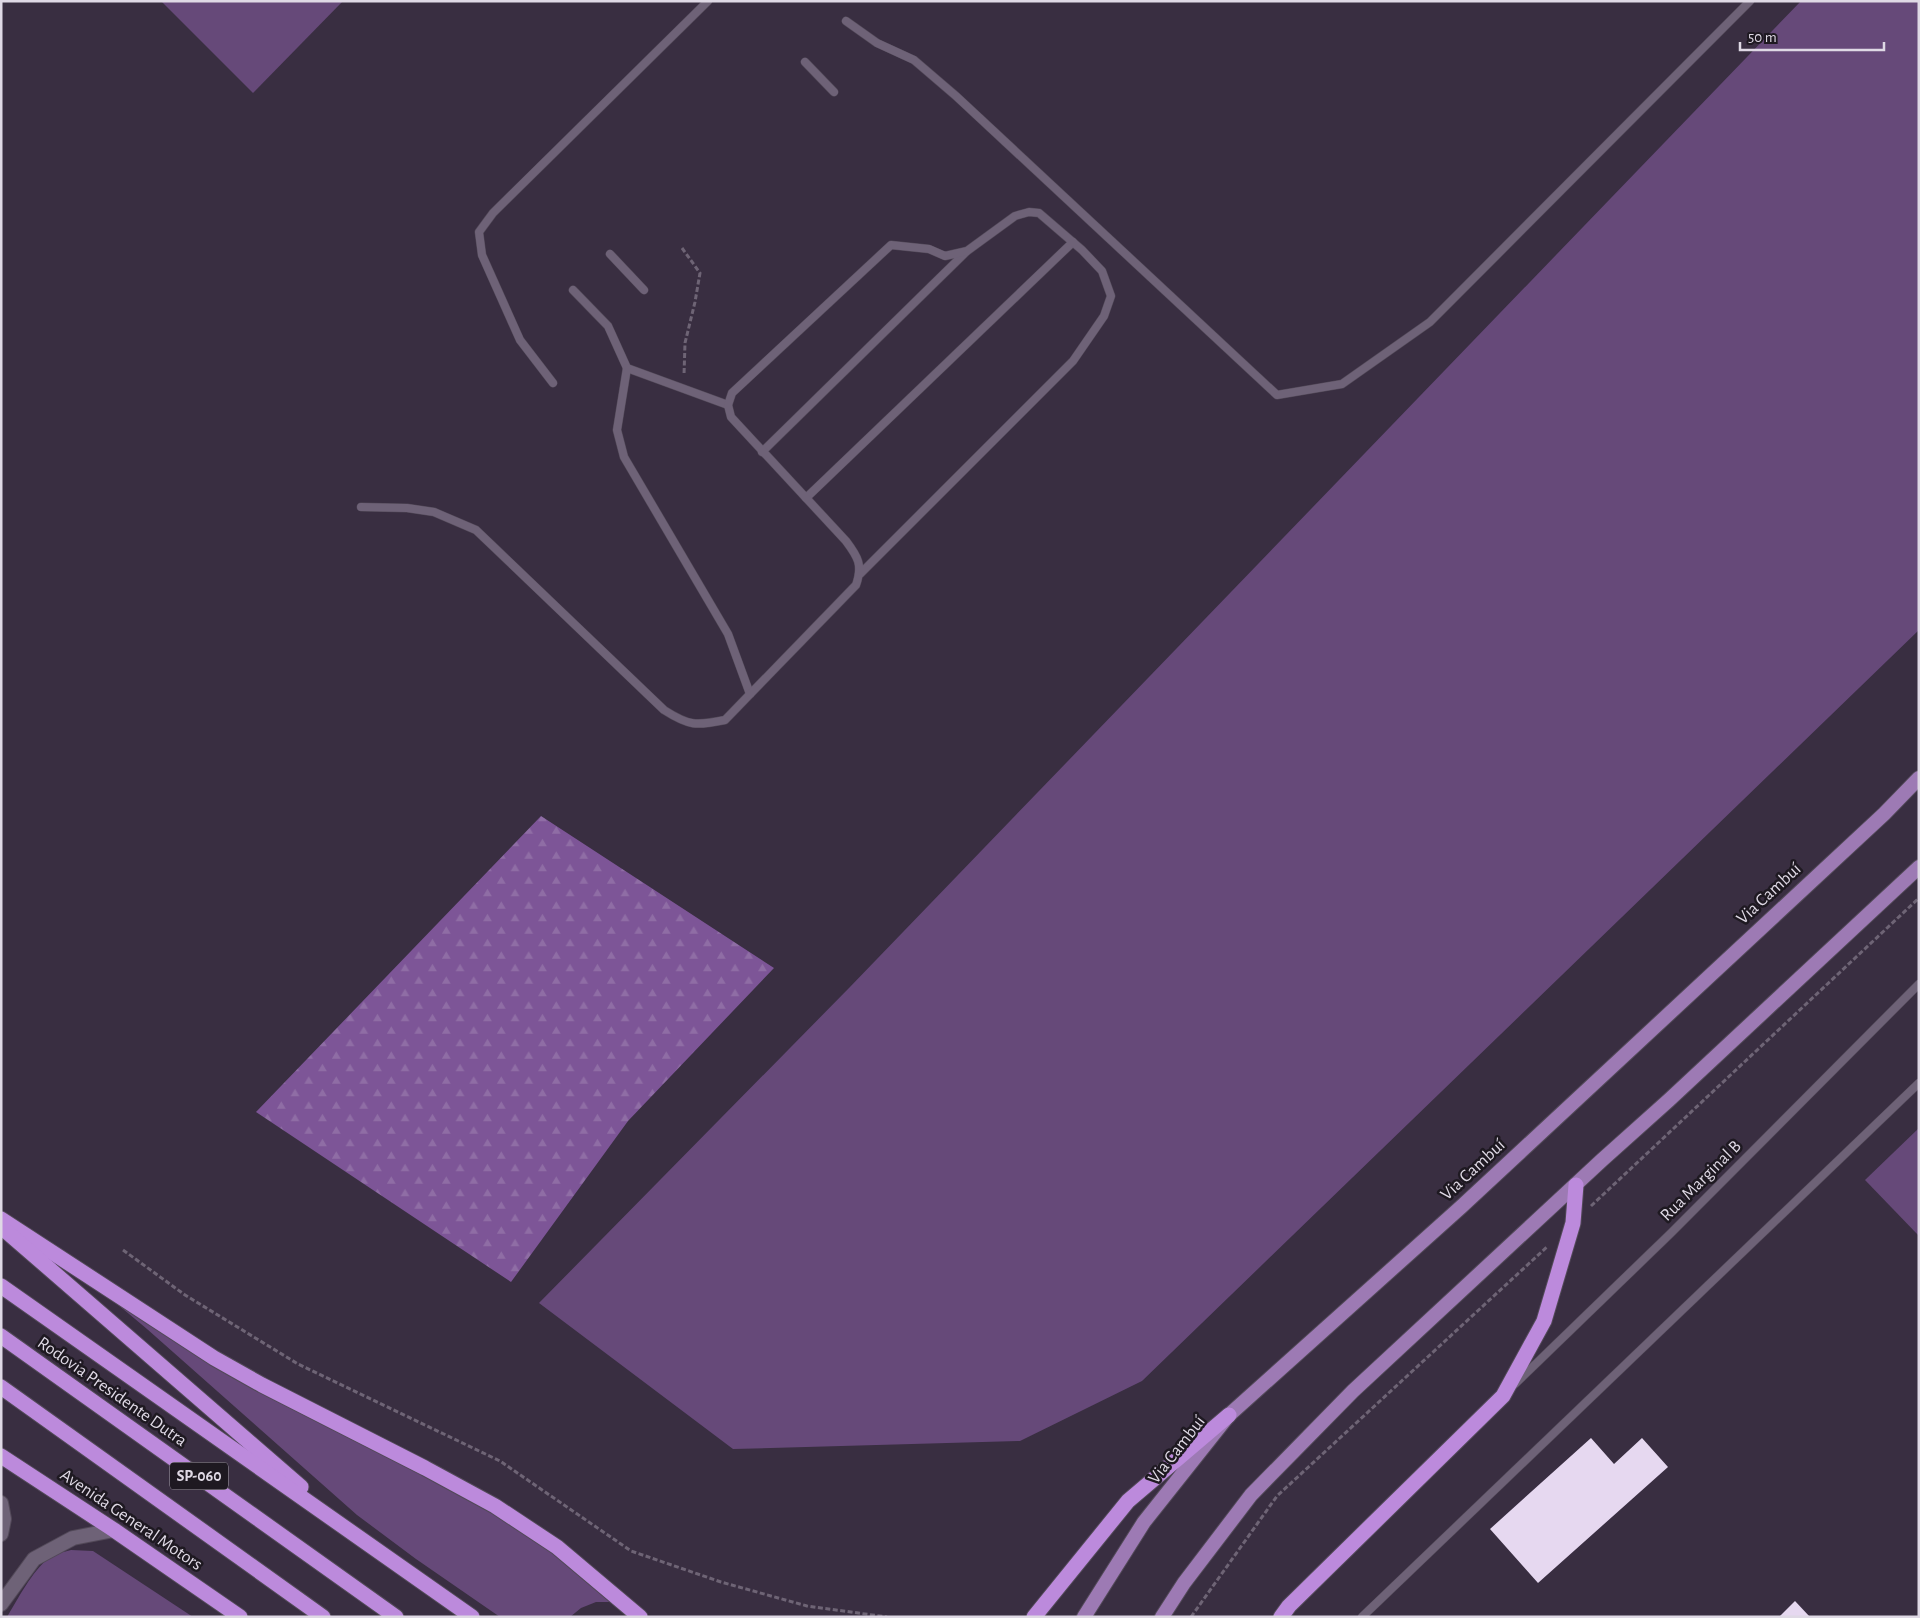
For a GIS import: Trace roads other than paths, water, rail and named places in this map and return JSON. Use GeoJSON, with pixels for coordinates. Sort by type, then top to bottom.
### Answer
{"type":"FeatureCollection","features":[{"type":"Feature","properties":{"kind":"highway"},"geometry":{"type":"LineString","coordinates":[[1281,1617],[1295,1600],[1503,1396],[1544,1322],[1573,1224],[1576,1185]]}},
{"type":"Feature","properties":{"kind":"highway"},"geometry":{"type":"LineString","coordinates":[[1,1219],[214,1358],[262,1386],[425,1468],[495,1506],[557,1547],[640,1617]]}},
{"type":"Feature","properties":{"kind":"highway"},"geometry":{"type":"LineString","coordinates":[[1,1227],[366,1544]]}},
{"type":"Feature","properties":{"kind":"highway"},"geometry":{"type":"LineString","coordinates":[[1,1286],[472,1617]]}},
{"type":"Feature","properties":{"kind":"highway","name":"Rodovia Presidente Dutra"},"geometry":{"type":"LineString","coordinates":[[1,1336],[396,1617]]}},
{"type":"Feature","properties":{"kind":"highway","name":"SP-060"},"geometry":{"type":"LineString","coordinates":[[1,1387],[323,1617]]}},
{"type":"Feature","properties":{"kind":"highway"},"geometry":{"type":"LineString","coordinates":[[1034,1617],[1128,1501],[1229,1415]]}},
{"type":"Feature","properties":{"kind":"highway","name":"Avenida General Motors"},"geometry":{"type":"LineString","coordinates":[[1,1456],[114,1530],[240,1617]]}},
{"type":"Feature","properties":{"kind":"main road","name":"Via Cambuí"},"geometry":{"type":"LineString","coordinates":[[1084,1617],[1144,1522],[1229,1415],[1461,1207],[1884,814],[1919,778]]}},
{"type":"Feature","properties":{"kind":"main road"},"geometry":{"type":"LineString","coordinates":[[1162,1617],[1184,1583],[1251,1495],[1353,1391],[1919,867]]}},
{"type":"Feature","properties":{"kind":"main road"},"geometry":{"type":"LineString","coordinates":[[1,1503],[4,1519],[1,1534]]}},
{"type":"Feature","properties":{"kind":"main road"},"geometry":{"type":"LineString","coordinates":[[1,1604],[34,1559],[73,1538],[114,1530]]}},
{"type":"Feature","properties":{"kind":"lane"},"geometry":{"type":"LineString","coordinates":[[553,383],[520,340],[482,255],[479,232],[493,213],[708,1]]}},
{"type":"Feature","properties":{"kind":"lane"},"geometry":{"type":"LineString","coordinates":[[846,21],[877,44],[914,60],[949,90],[1278,396],[1342,384],[1430,322],[1750,1]]}},
{"type":"Feature","properties":{"kind":"lane"},"geometry":{"type":"LineString","coordinates":[[805,62],[834,92]]}},
{"type":"Feature","properties":{"kind":"lane"},"geometry":{"type":"LineString","coordinates":[[361,507],[407,508],[434,512],[476,530],[664,710],[683,722],[702,725],[725,720],[856,585],[860,574],[1074,361],[1104,316],[1110,296],[1102,271],[1040,213],[1029,212],[1015,216],[967,251],[762,452]]}},
{"type":"Feature","properties":{"kind":"lane"},"geometry":{"type":"LineString","coordinates":[[806,498],[1073,242]]}},
{"type":"Feature","properties":{"kind":"lane"},"geometry":{"type":"LineString","coordinates":[[860,574],[855,552],[731,417],[728,405],[732,393],[892,246],[930,249],[945,256],[967,251]]}},
{"type":"Feature","properties":{"kind":"lane"},"geometry":{"type":"LineString","coordinates":[[610,254],[644,290]]}},
{"type":"Feature","properties":{"kind":"lane"},"geometry":{"type":"LineString","coordinates":[[573,290],[608,326],[627,368],[618,430],[624,457],[728,634],[750,694]]}},
{"type":"Feature","properties":{"kind":"lane"},"geometry":{"type":"LineString","coordinates":[[627,368],[728,405]]}},
{"type":"Feature","properties":{"kind":"lane","name":"Rua Marginal B"},"geometry":{"type":"LineString","coordinates":[[1503,1396],[1672,1232],[1919,984]]}},
{"type":"Feature","properties":{"kind":"lane"},"geometry":{"type":"LineString","coordinates":[[1362,1617],[1919,1083]]}}]}
